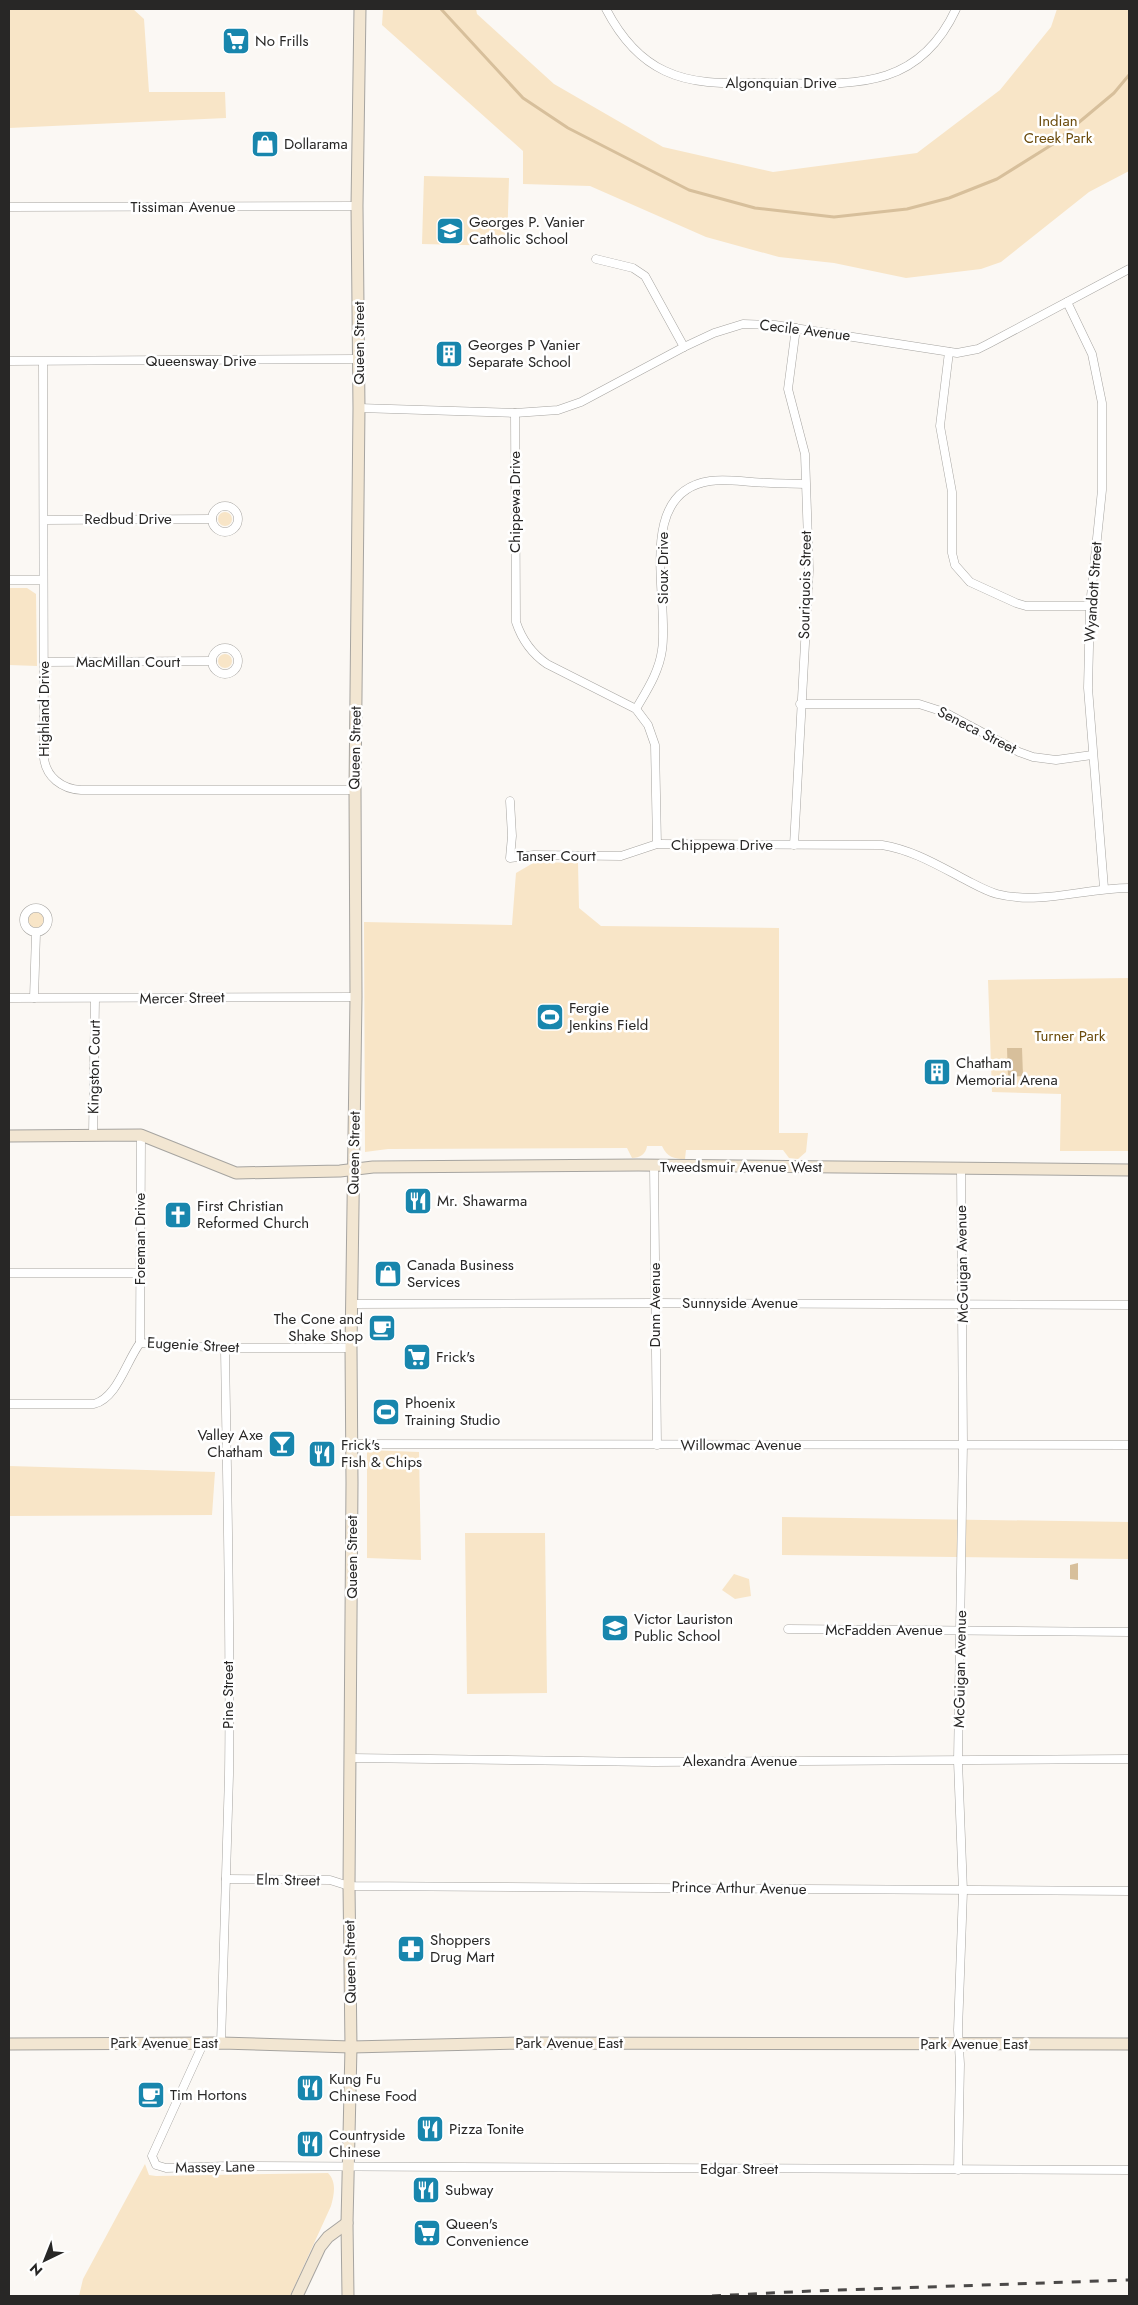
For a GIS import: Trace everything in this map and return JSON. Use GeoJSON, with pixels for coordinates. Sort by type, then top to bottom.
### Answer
{"type":"FeatureCollection","features":[{"type":"Feature","properties":{"kind":"main road","name":"Queen Street"},"geometry":{"type":"LineString","coordinates":[[348,2296],[346,2223],[351,2047],[349,1886],[351,1758],[351,1348],[356,997],[355,790],[359,408],[357,206],[360,9]]}},
{"type":"Feature","properties":{"kind":"main road","name":"Tweedsmuir Avenue West"},"geometry":{"type":"LineString","coordinates":[[140,1135],[236,1173],[340,1171],[373,1166],[1129,1170]]}},
{"type":"Feature","properties":{"kind":"main road"},"geometry":{"type":"LineString","coordinates":[[9,1136],[140,1135]]}},
{"type":"Feature","properties":{"kind":"main road","name":"Park Avenue East"},"geometry":{"type":"LineString","coordinates":[[9,2044],[221,2043],[351,2047],[521,2043],[1129,2044]]}},
{"type":"Feature","properties":{"kind":"main road"},"geometry":{"type":"LineString","coordinates":[[297,2296],[320,2247],[328,2237],[346,2223]]}},
{"type":"Feature","properties":{"kind":"street","name":"Algonquian Drive"},"geometry":{"type":"LineString","coordinates":[[606,9],[627,41],[663,70],[676,76],[708,83],[853,83],[881,78],[912,62],[943,32],[956,9]]}},
{"type":"Feature","properties":{"kind":"street","name":"Tissiman Avenue"},"geometry":{"type":"LineString","coordinates":[[9,207],[357,206]]}},
{"type":"Feature","properties":{"kind":"street"},"geometry":{"type":"LineString","coordinates":[[596,259],[633,268],[645,276],[684,346]]}},
{"type":"Feature","properties":{"kind":"street","name":"Cecile Avenue"},"geometry":{"type":"LineString","coordinates":[[359,408],[516,413],[558,410],[581,402],[684,346],[714,332],[742,324],[796,328],[957,353],[978,349],[1129,269]]}},
{"type":"Feature","properties":{"kind":"street","name":"Wyandott Street"},"geometry":{"type":"LineString","coordinates":[[1067,302],[1092,354],[1102,403],[1102,490],[1090,606],[1088,688],[1104,888]]}},
{"type":"Feature","properties":{"kind":"street","name":"Souriquois Street"},"geometry":{"type":"LineString","coordinates":[[794,845],[800,704],[809,570],[804,454],[788,389],[796,328]]}},
{"type":"Feature","properties":{"kind":"street"},"geometry":{"type":"LineString","coordinates":[[949,352],[940,426],[952,492],[952,553],[955,565],[970,582],[1016,603],[1026,606],[1090,606]]}},
{"type":"Feature","properties":{"kind":"street","name":"Queensway Drive"},"geometry":{"type":"LineString","coordinates":[[9,361],[358,359]]}},
{"type":"Feature","properties":{"kind":"street","name":"Highland Drive"},"geometry":{"type":"LineString","coordinates":[[43,362],[44,763],[53,778],[70,788],[81,790],[355,790]]}},
{"type":"Feature","properties":{"kind":"street","name":"Chippewa Drive"},"geometry":{"type":"LineString","coordinates":[[516,413],[515,613],[519,632],[529,648],[546,664],[636,709],[648,725],[655,745],[657,844],[882,845],[908,851],[987,891],[1015,897],[1053,896],[1104,888],[1129,888]]}},
{"type":"Feature","properties":{"kind":"street","name":"Sioux Drive"},"geometry":{"type":"LineString","coordinates":[[636,709],[658,669],[662,651],[664,632],[660,542],[662,525],[676,500],[689,488],[710,481],[805,484]]}},
{"type":"Feature","properties":{"kind":"street","name":"Redbud Drive"},"geometry":{"type":"LineString","coordinates":[[44,520],[212,519]]}},
{"type":"Feature","properties":{"kind":"street"},"geometry":{"type":"LineString","coordinates":[[9,580],[43,580]]}},
{"type":"Feature","properties":{"kind":"street","name":"MacMillan Court"},"geometry":{"type":"LineString","coordinates":[[44,662],[212,661]]}},
{"type":"Feature","properties":{"kind":"street","name":"Seneca Street"},"geometry":{"type":"LineString","coordinates":[[800,704],[919,704],[944,712],[1019,752],[1056,760],[1092,755]]}},
{"type":"Feature","properties":{"kind":"street","name":"Tanser Court"},"geometry":{"type":"LineString","coordinates":[[510,801],[512,836],[510,858],[534,855],[621,856],[657,844]]}},
{"type":"Feature","properties":{"kind":"street"},"geometry":{"type":"LineString","coordinates":[[34,998],[36,933]]}},
{"type":"Feature","properties":{"kind":"street","name":"Mercer Street"},"geometry":{"type":"LineString","coordinates":[[9,998],[356,997]]}},
{"type":"Feature","properties":{"kind":"street","name":"Kingston Court"},"geometry":{"type":"LineString","coordinates":[[93,1135],[95,999]]}},
{"type":"Feature","properties":{"kind":"street","name":"Foreman Drive"},"geometry":{"type":"LineString","coordinates":[[140,1135],[140,1343]]}},
{"type":"Feature","properties":{"kind":"street","name":"Dunn Avenue"},"geometry":{"type":"LineString","coordinates":[[654,1166],[657,1445]]}},
{"type":"Feature","properties":{"kind":"street","name":"McGuigan Avenue"},"geometry":{"type":"LineString","coordinates":[[958,2170],[958,2030],[963,1891],[958,1761],[963,1444],[961,1168]]}},
{"type":"Feature","properties":{"kind":"street"},"geometry":{"type":"LineString","coordinates":[[9,1273],[139,1273]]}},
{"type":"Feature","properties":{"kind":"street","name":"Sunnyside Avenue"},"geometry":{"type":"LineString","coordinates":[[352,1304],[1129,1305]]}},
{"type":"Feature","properties":{"kind":"street","name":"Eugenie Street"},"geometry":{"type":"LineString","coordinates":[[9,1404],[100,1403],[112,1390],[140,1343],[225,1348],[351,1348]]}},
{"type":"Feature","properties":{"kind":"street","name":"Pine Street"},"geometry":{"type":"LineString","coordinates":[[221,2043],[229,1774],[227,1604],[229,1553],[225,1348]]}},
{"type":"Feature","properties":{"kind":"street","name":"Willowmac Avenue"},"geometry":{"type":"LineString","coordinates":[[352,1444],[1129,1445]]}},
{"type":"Feature","properties":{"kind":"street","name":"McFadden Avenue"},"geometry":{"type":"LineString","coordinates":[[788,1628],[1129,1632]]}},
{"type":"Feature","properties":{"kind":"street","name":"Alexandra Avenue"},"geometry":{"type":"LineString","coordinates":[[351,1758],[654,1762],[1129,1759]]}},
{"type":"Feature","properties":{"kind":"street","name":"Elm Street"},"geometry":{"type":"LineString","coordinates":[[226,1880],[330,1880],[349,1886]]}},
{"type":"Feature","properties":{"kind":"street","name":"Prince Arthur Avenue"},"geometry":{"type":"LineString","coordinates":[[349,1886],[1129,1891]]}},
{"type":"Feature","properties":{"kind":"street","name":"Massey Lane"},"geometry":{"type":"LineString","coordinates":[[203,2044],[152,2156],[156,2165],[166,2168],[228,2166],[349,2168]]}},
{"type":"Feature","properties":{"kind":"street","name":"Edgar Street"},"geometry":{"type":"LineString","coordinates":[[349,2168],[1129,2170]]}},
{"type":"Feature","properties":{"kind":"green space"},"geometry":{"type":"Polygon","coordinates":[[[9,9],[133,9],[144,19],[149,92],[225,92],[226,118],[9,128],[9,9]]]}},
{"type":"Feature","properties":{"kind":"green space","name":"Indian Creek Park"},"geometry":{"type":"Polygon","coordinates":[[[383,9],[476,9],[477,14],[554,84],[663,147],[773,172],[917,153],[1000,90],[1051,27],[1057,9],[1129,9],[1129,171],[1089,192],[1001,262],[981,269],[906,278],[834,263],[779,257],[706,237],[590,186],[523,184],[523,151],[382,25],[383,9]]]}},
{"type":"Feature","properties":{"kind":"green space"},"geometry":{"type":"Polygon","coordinates":[[[424,176],[509,178],[507,246],[422,244],[424,176]]]}},
{"type":"Feature","properties":{"kind":"green space"},"geometry":{"type":"Polygon","coordinates":[[[222,512],[228,512],[232,519],[228,526],[222,526],[218,522],[218,516],[222,512]]]}},
{"type":"Feature","properties":{"kind":"green space"},"geometry":{"type":"Polygon","coordinates":[[[9,588],[27,588],[36,594],[37,666],[9,665],[9,588]]]}},
{"type":"Feature","properties":{"kind":"green space"},"geometry":{"type":"Polygon","coordinates":[[[222,654],[228,654],[232,661],[228,668],[222,668],[218,664],[218,658],[222,654]]]}},
{"type":"Feature","properties":{"kind":"green space"},"geometry":{"type":"Polygon","coordinates":[[[535,862],[578,863],[579,908],[601,926],[779,928],[779,1133],[808,1133],[806,1152],[798,1159],[789,1158],[783,1150],[686,1150],[685,1159],[677,1159],[666,1153],[662,1146],[647,1146],[642,1155],[632,1158],[627,1148],[388,1149],[365,1152],[364,922],[512,925],[516,873],[535,862]]]}},
{"type":"Feature","properties":{"kind":"green space"},"geometry":{"type":"Polygon","coordinates":[[[36,912],[44,920],[36,928],[28,920],[36,912]]]}},
{"type":"Feature","properties":{"kind":"green space","name":"Turner Park"},"geometry":{"type":"Polygon","coordinates":[[[1129,978],[1129,1151],[1060,1151],[1061,1094],[992,1092],[988,980],[1129,978]]]}},
{"type":"Feature","properties":{"kind":"green space"},"geometry":{"type":"Polygon","coordinates":[[[367,1450],[419,1452],[421,1560],[367,1558],[367,1450]]]}},
{"type":"Feature","properties":{"kind":"green space"},"geometry":{"type":"Polygon","coordinates":[[[9,1466],[215,1472],[212,1515],[9,1516],[9,1466]]]}},
{"type":"Feature","properties":{"kind":"green space"},"geometry":{"type":"Polygon","coordinates":[[[782,1517],[1129,1522],[1129,1559],[782,1555],[782,1517]]]}},
{"type":"Feature","properties":{"kind":"green space"},"geometry":{"type":"Polygon","coordinates":[[[465,1533],[545,1533],[547,1693],[467,1694],[465,1533]]]}},
{"type":"Feature","properties":{"kind":"green space"},"geometry":{"type":"Polygon","coordinates":[[[734,1574],[749,1579],[751,1596],[735,1599],[722,1590],[734,1574]]]}},
{"type":"Feature","properties":{"kind":"green space"},"geometry":{"type":"Polygon","coordinates":[[[145,2164],[149,2175],[156,2176],[328,2173],[334,2184],[331,2206],[290,2296],[79,2296],[83,2279],[145,2164]]]}},
{"type":"Feature","properties":{"kind":"shaded area"},"geometry":{"type":"Polygon","coordinates":[[[1007,1048],[1022,1048],[1023,1076],[1008,1077],[1007,1048]]]}},
{"type":"Feature","properties":{"kind":"shaded area"},"geometry":{"type":"Polygon","coordinates":[[[1078,1563],[1078,1580],[1070,1579],[1070,1565],[1078,1563]]]}},
{"type":"Feature","properties":{"kind":"waterway"},"geometry":{"type":"LineString","coordinates":[[441,9],[523,98],[568,128],[689,190],[755,208],[834,217],[907,209],[949,198],[997,179],[1053,144],[1114,93],[1129,75]]}},
{"type":"Feature","properties":{"kind":"railway"},"geometry":{"type":"LineString","coordinates":[[712,2296],[1129,2280]]}},
{"type":"Feature","properties":{"kind":"place","name":"No Frills"},"geometry":{"type":"Point","coordinates":[236,41]}},
{"type":"Feature","properties":{"kind":"place","name":"Dollarama"},"geometry":{"type":"Point","coordinates":[265,144]}},
{"type":"Feature","properties":{"kind":"place","name":"Georges P. Vanier Catholic School"},"geometry":{"type":"Point","coordinates":[450,231]}},
{"type":"Feature","properties":{"kind":"place","name":"Georges P Vanier Separate School"},"geometry":{"type":"Point","coordinates":[449,354]}},
{"type":"Feature","properties":{"kind":"place","name":"Fergie Jenkins Field"},"geometry":{"type":"Point","coordinates":[550,1017]}},
{"type":"Feature","properties":{"kind":"place","name":"Chatham Memorial Arena"},"geometry":{"type":"Point","coordinates":[937,1072]}},
{"type":"Feature","properties":{"kind":"place","name":"Mr. Shawarma"},"geometry":{"type":"Point","coordinates":[418,1201]}},
{"type":"Feature","properties":{"kind":"place","name":"First Christian Reformed Church"},"geometry":{"type":"Point","coordinates":[178,1215]}},
{"type":"Feature","properties":{"kind":"place","name":"Canada Business Services"},"geometry":{"type":"Point","coordinates":[388,1274]}},
{"type":"Feature","properties":{"kind":"place","name":"The Cone and Shake Shop"},"geometry":{"type":"Point","coordinates":[382,1328]}},
{"type":"Feature","properties":{"kind":"place","name":"Frick's"},"geometry":{"type":"Point","coordinates":[417,1357]}},
{"type":"Feature","properties":{"kind":"place","name":"Phoenix Training Studio"},"geometry":{"type":"Point","coordinates":[386,1412]}},
{"type":"Feature","properties":{"kind":"place","name":"Valley Axe Chatham"},"geometry":{"type":"Point","coordinates":[282,1444]}},
{"type":"Feature","properties":{"kind":"place","name":"Frick's Fish & Chips"},"geometry":{"type":"Point","coordinates":[322,1454]}},
{"type":"Feature","properties":{"kind":"place","name":"Victor Lauriston Public School"},"geometry":{"type":"Point","coordinates":[615,1628]}},
{"type":"Feature","properties":{"kind":"place","name":"Shoppers Drug Mart"},"geometry":{"type":"Point","coordinates":[411,1949]}},
{"type":"Feature","properties":{"kind":"place","name":"Kung Fu Chinese Food"},"geometry":{"type":"Point","coordinates":[310,2088]}},
{"type":"Feature","properties":{"kind":"place","name":"Tim Hortons"},"geometry":{"type":"Point","coordinates":[151,2095]}},
{"type":"Feature","properties":{"kind":"place","name":"Pizza Tonite"},"geometry":{"type":"Point","coordinates":[430,2129]}},
{"type":"Feature","properties":{"kind":"place","name":"Countryside Chinese"},"geometry":{"type":"Point","coordinates":[310,2144]}},
{"type":"Feature","properties":{"kind":"place","name":"Subway"},"geometry":{"type":"Point","coordinates":[426,2190]}},
{"type":"Feature","properties":{"kind":"place","name":"Queen's Convenience"},"geometry":{"type":"Point","coordinates":[427,2233]}}]}
